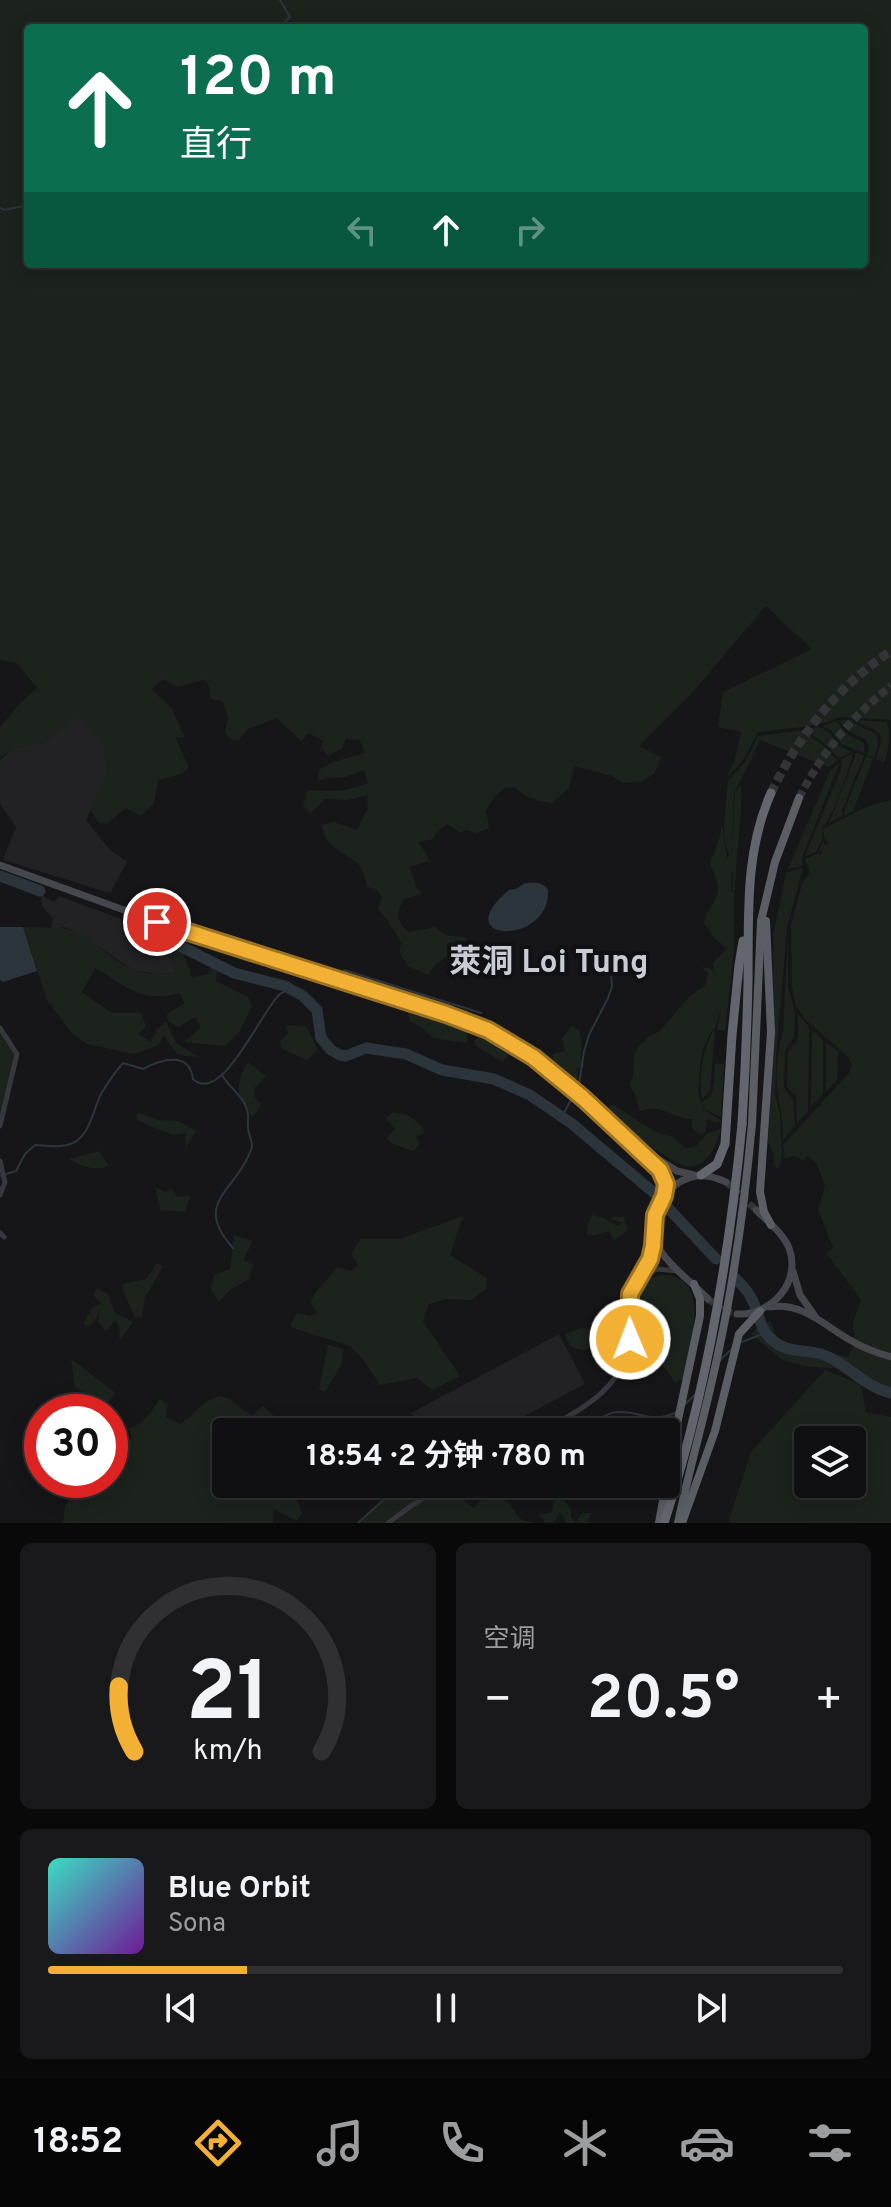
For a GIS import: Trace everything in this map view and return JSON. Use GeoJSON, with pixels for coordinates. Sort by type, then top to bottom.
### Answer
{"type":"FeatureCollection","features":[{"type":"Feature","properties":{"kind":"highway"},"geometry":{"type":"LineString","coordinates":[[662,1523],[688,1441],[710,1346],[747,1124],[749,879],[754,843],[771,793]]}},
{"type":"Feature","properties":{"kind":"highway"},"geometry":{"type":"LineString","coordinates":[[680,1523],[729,1300],[740,1233],[757,1029],[759,946],[766,896],[799,798]]}},
{"type":"Feature","properties":{"kind":"highway"},"geometry":{"type":"LineString","coordinates":[[766,896],[771,1032],[760,1192],[764,1212],[771,1225]]}},
{"type":"Feature","properties":{"kind":"highway"},"geometry":{"type":"LineString","coordinates":[[698,1176],[717,1164],[725,1144],[739,965],[748,918]]}},
{"type":"Feature","properties":{"kind":"highway"},"geometry":{"type":"LineString","coordinates":[[662,1523],[675,1434],[701,1310],[694,1284]]}},
{"type":"Feature","properties":{"kind":"highway"},"geometry":{"type":"LineString","coordinates":[[680,1523],[715,1431],[744,1316],[768,1307]]}},
{"type":"Feature","properties":{"kind":"main road"},"geometry":{"type":"LineString","coordinates":[[0,865],[157,922],[471,1023],[527,1052],[660,1170],[669,1186]]}},
{"type":"Feature","properties":{"kind":"main road"},"geometry":{"type":"LineString","coordinates":[[629,1141],[672,1169],[726,1182]]}},
{"type":"Feature","properties":{"kind":"main road"},"geometry":{"type":"LineString","coordinates":[[698,1176],[669,1186],[656,1209],[653,1230],[660,1250],[708,1299]]}},
{"type":"Feature","properties":{"kind":"main road"},"geometry":{"type":"LineString","coordinates":[[756,1210],[786,1241],[792,1257],[787,1286],[768,1307]]}},
{"type":"Feature","properties":{"kind":"main road"},"geometry":{"type":"LineString","coordinates":[[792,1268],[800,1295],[817,1318]]}},
{"type":"Feature","properties":{"kind":"main road"},"geometry":{"type":"LineString","coordinates":[[768,1307],[794,1308],[817,1318],[855,1343],[891,1357]]}},
{"type":"Feature","properties":{"kind":"street"},"geometry":{"type":"LineString","coordinates":[[0,1028],[17,1054],[0,1126]]}},
{"type":"Feature","properties":{"kind":"street"},"geometry":{"type":"LineString","coordinates":[[0,1161],[5,1182],[0,1195]]}},
{"type":"Feature","properties":{"kind":"street"},"geometry":{"type":"LineString","coordinates":[[565,1418],[592,1403],[617,1377],[629,1348],[630,1294],[650,1259],[653,1230]]}},
{"type":"Feature","properties":{"kind":"street"},"geometry":{"type":"LineString","coordinates":[[638,1279],[657,1269],[672,1269],[684,1274]]}},
{"type":"Feature","properties":{"kind":"street"},"geometry":{"type":"LineString","coordinates":[[388,1523],[424,1498]]}},
{"type":"Feature","properties":{"kind":"shaded area"},"geometry":{"type":"Polygon","coordinates":[[[0,0],[891,0],[891,720],[841,717],[818,725],[758,732],[744,759],[726,779],[735,759],[741,732],[718,727],[723,692],[812,649],[766,606],[691,694],[639,746],[661,757],[654,774],[640,782],[624,783],[612,776],[574,766],[569,788],[552,803],[527,797],[515,787],[504,788],[486,811],[489,828],[477,833],[466,830],[461,833],[447,824],[433,839],[419,842],[430,861],[410,867],[422,894],[404,899],[399,913],[400,921],[409,932],[435,927],[445,935],[467,938],[463,946],[436,964],[428,975],[408,966],[399,952],[402,943],[378,909],[382,897],[376,889],[367,887],[358,864],[328,841],[321,825],[334,822],[357,830],[368,808],[367,795],[348,800],[325,799],[311,814],[303,806],[308,790],[338,791],[368,783],[364,770],[346,777],[318,781],[319,770],[333,762],[365,753],[360,740],[346,739],[342,748],[328,756],[321,747],[324,741],[309,733],[301,741],[277,718],[248,729],[238,741],[229,738],[225,731],[228,719],[223,701],[210,699],[206,679],[178,687],[163,679],[151,689],[172,709],[185,738],[175,737],[189,767],[182,774],[158,780],[154,804],[141,816],[126,808],[107,824],[98,823],[91,810],[107,772],[104,741],[76,716],[44,742],[12,749],[0,758],[0,727],[37,688],[17,663],[0,660],[0,0]]]}},
{"type":"Feature","properties":{"kind":"shaded area"},"geometry":{"type":"Polygon","coordinates":[[[76,715],[104,741],[108,777],[86,820],[110,850],[127,862],[110,893],[3,860],[16,827],[0,804],[0,760],[12,749],[44,742],[76,715]]]}},
{"type":"Feature","properties":{"kind":"shaded area"},"geometry":{"type":"Polygon","coordinates":[[[838,720],[852,720],[877,736],[874,758],[867,755],[869,746],[865,739],[848,731],[838,720]]]}},
{"type":"Feature","properties":{"kind":"shaded area"},"geometry":{"type":"Polygon","coordinates":[[[854,720],[887,722],[889,742],[884,763],[876,759],[881,741],[878,732],[854,720]]]}},
{"type":"Feature","properties":{"kind":"shaded area"},"geometry":{"type":"Polygon","coordinates":[[[836,721],[846,734],[864,743],[864,753],[842,744],[822,726],[836,721]]]}},
{"type":"Feature","properties":{"kind":"shaded area"},"geometry":{"type":"Polygon","coordinates":[[[820,727],[830,733],[839,746],[852,752],[840,758],[804,729],[820,727]]]}},
{"type":"Feature","properties":{"kind":"shaded area"},"geometry":{"type":"Polygon","coordinates":[[[803,730],[838,760],[829,767],[760,740],[734,794],[731,869],[735,794],[741,784],[735,890],[732,890],[731,871],[734,951],[725,1031],[717,1030],[721,1007],[715,1029],[702,1050],[698,1089],[704,1110],[722,1121],[716,1123],[707,1119],[705,1133],[700,1134],[692,1128],[692,1119],[654,1109],[640,1112],[629,1085],[633,1077],[634,1055],[638,1047],[659,1032],[689,997],[705,986],[708,973],[701,967],[714,972],[713,963],[727,948],[715,939],[704,923],[718,891],[710,864],[722,822],[727,859],[729,855],[724,823],[728,781],[746,761],[758,736],[803,730]]]}},
{"type":"Feature","properties":{"kind":"shaded area"},"geometry":{"type":"Polygon","coordinates":[[[853,753],[845,781],[822,828],[822,839],[816,852],[805,856],[842,767],[841,760],[853,753]]]}},
{"type":"Feature","properties":{"kind":"shaded area"},"geometry":{"type":"Polygon","coordinates":[[[855,753],[864,755],[842,816],[829,823],[855,757],[855,753]]]}},
{"type":"Feature","properties":{"kind":"shaded area"},"geometry":{"type":"Polygon","coordinates":[[[866,756],[873,759],[853,811],[844,816],[845,809],[866,756]]]}},
{"type":"Feature","properties":{"kind":"shaded area"},"geometry":{"type":"Polygon","coordinates":[[[840,762],[802,857],[803,866],[788,869],[830,771],[840,762]]]}},
{"type":"Feature","properties":{"kind":"shaded area"},"geometry":{"type":"Polygon","coordinates":[[[891,800],[891,1396],[861,1386],[866,1412],[891,1417],[891,1523],[731,1523],[729,1520],[751,1452],[825,1370],[857,1383],[834,1368],[809,1367],[782,1360],[751,1334],[770,1321],[776,1336],[795,1350],[807,1347],[848,1357],[855,1344],[853,1323],[861,1300],[827,1254],[833,1247],[818,1210],[825,1186],[816,1162],[807,1156],[804,1161],[795,1156],[785,1158],[783,1145],[849,1073],[852,1064],[805,1019],[796,1006],[792,987],[791,925],[802,884],[810,872],[805,859],[818,853],[820,856],[823,841],[826,846],[828,842],[823,829],[868,806],[891,800]]]}},
{"type":"Feature","properties":{"kind":"shaded area"},"geometry":{"type":"Polygon","coordinates":[[[803,868],[787,927],[777,1046],[775,1095],[780,1114],[782,1152],[777,1169],[768,1142],[774,1026],[773,936],[786,873],[803,868]]]}},
{"type":"Feature","properties":{"kind":"shaded area"},"geometry":{"type":"Polygon","coordinates":[[[525,883],[546,887],[545,909],[534,922],[520,929],[506,931],[494,928],[489,920],[492,908],[509,890],[525,883]]]}},
{"type":"Feature","properties":{"kind":"shaded area"},"geometry":{"type":"Polygon","coordinates":[[[41,895],[54,902],[59,896],[171,940],[177,947],[172,957],[176,973],[133,970],[65,927],[51,929],[53,918],[42,906],[41,895]]]}},
{"type":"Feature","properties":{"kind":"shaded area"},"geometry":{"type":"Polygon","coordinates":[[[0,927],[23,927],[37,971],[3,982],[0,980],[0,927]]]}},
{"type":"Feature","properties":{"kind":"shaded area"},"geometry":{"type":"Polygon","coordinates":[[[23,927],[67,929],[124,965],[148,973],[176,973],[172,956],[180,946],[192,977],[209,974],[211,966],[217,965],[234,973],[217,971],[216,981],[249,998],[252,1007],[239,1032],[226,1046],[184,1042],[201,1027],[195,1017],[178,1027],[168,1021],[167,1014],[185,1003],[179,993],[165,996],[143,994],[95,968],[82,992],[112,1013],[141,1013],[146,1026],[138,1034],[151,1042],[157,1029],[166,1022],[176,1043],[199,1057],[178,1055],[164,1036],[157,1046],[134,1054],[87,1044],[72,1033],[47,1000],[23,927]]]}},
{"type":"Feature","properties":{"kind":"shaded area"},"geometry":{"type":"Polygon","coordinates":[[[788,936],[788,987],[795,1013],[794,1037],[785,1051],[784,1088],[793,1100],[795,1126],[783,1140],[777,1071],[783,1031],[788,936]]]}},
{"type":"Feature","properties":{"kind":"shaded area"},"geometry":{"type":"Polygon","coordinates":[[[407,1010],[442,1017],[467,1032],[467,1043],[433,1038],[410,1021],[407,1010]]]}},
{"type":"Feature","properties":{"kind":"shaded area"},"geometry":{"type":"Polygon","coordinates":[[[798,1014],[809,1027],[808,1111],[797,1123],[796,1095],[787,1088],[788,1052],[798,1039],[798,1014]]]}},
{"type":"Feature","properties":{"kind":"shaded area"},"geometry":{"type":"Polygon","coordinates":[[[286,1025],[306,1026],[318,1050],[307,1060],[282,1049],[280,1042],[288,1033],[286,1025]]]}},
{"type":"Feature","properties":{"kind":"shaded area"},"geometry":{"type":"Polygon","coordinates":[[[572,1026],[578,1029],[582,1040],[581,1060],[585,1066],[577,1068],[578,1079],[570,1079],[552,1063],[553,1054],[565,1051],[562,1038],[572,1026]]]}},
{"type":"Feature","properties":{"kind":"shaded area"},"geometry":{"type":"Polygon","coordinates":[[[812,1030],[823,1040],[823,1094],[811,1106],[812,1030]]]}},
{"type":"Feature","properties":{"kind":"shaded area"},"geometry":{"type":"Polygon","coordinates":[[[0,1031],[17,1054],[0,1122],[0,1031]]]}},
{"type":"Feature","properties":{"kind":"shaded area"},"geometry":{"type":"Polygon","coordinates":[[[713,1031],[710,1089],[702,1099],[702,1064],[713,1031]]]}},
{"type":"Feature","properties":{"kind":"shaded area"},"geometry":{"type":"Polygon","coordinates":[[[481,1036],[510,1052],[503,1062],[476,1046],[474,1040],[481,1036]]]}},
{"type":"Feature","properties":{"kind":"shaded area"},"geometry":{"type":"Polygon","coordinates":[[[826,1042],[838,1051],[837,1080],[826,1092],[826,1042]]]}},
{"type":"Feature","properties":{"kind":"shaded area"},"geometry":{"type":"Polygon","coordinates":[[[248,1062],[266,1076],[255,1087],[254,1097],[261,1104],[253,1117],[239,1091],[240,1077],[248,1062]]]}},
{"type":"Feature","properties":{"kind":"shaded area"},"geometry":{"type":"Polygon","coordinates":[[[715,1064],[724,1064],[721,1117],[704,1109],[701,1102],[712,1091],[715,1064]]]}},
{"type":"Feature","properties":{"kind":"shaded area"},"geometry":{"type":"Polygon","coordinates":[[[612,1104],[654,1131],[673,1137],[686,1149],[697,1146],[706,1134],[721,1129],[705,1161],[685,1166],[626,1128],[606,1110],[612,1104]]]}},
{"type":"Feature","properties":{"kind":"shaded area"},"geometry":{"type":"Polygon","coordinates":[[[394,1112],[409,1116],[423,1127],[424,1133],[416,1137],[420,1143],[413,1151],[391,1143],[387,1138],[395,1128],[385,1118],[394,1112]]]}},
{"type":"Feature","properties":{"kind":"shaded area"},"geometry":{"type":"Polygon","coordinates":[[[138,1113],[159,1120],[178,1121],[196,1131],[185,1149],[186,1133],[172,1135],[136,1120],[138,1113]]]}},
{"type":"Feature","properties":{"kind":"shaded area"},"geometry":{"type":"Polygon","coordinates":[[[99,1151],[109,1166],[88,1167],[69,1159],[99,1151]]]}},
{"type":"Feature","properties":{"kind":"shaded area"},"geometry":{"type":"Polygon","coordinates":[[[155,1187],[166,1192],[172,1188],[177,1197],[190,1196],[185,1212],[160,1210],[155,1187]]]}},
{"type":"Feature","properties":{"kind":"shaded area"},"geometry":{"type":"Polygon","coordinates":[[[592,1215],[618,1226],[623,1223],[611,1220],[612,1217],[624,1217],[628,1230],[614,1240],[609,1231],[587,1235],[592,1215]]]}},
{"type":"Feature","properties":{"kind":"shaded area"},"geometry":{"type":"Polygon","coordinates":[[[463,1216],[450,1255],[487,1278],[486,1289],[471,1300],[446,1299],[429,1304],[423,1321],[460,1376],[432,1390],[417,1378],[380,1385],[350,1346],[290,1327],[297,1312],[309,1316],[317,1313],[310,1302],[337,1267],[351,1271],[359,1266],[351,1254],[361,1239],[399,1239],[463,1216]]]}},
{"type":"Feature","properties":{"kind":"shaded area"},"geometry":{"type":"Polygon","coordinates":[[[234,1235],[253,1241],[243,1260],[253,1265],[249,1279],[230,1290],[219,1302],[211,1289],[214,1275],[230,1269],[234,1235]]]}},
{"type":"Feature","properties":{"kind":"shaded area"},"geometry":{"type":"Polygon","coordinates":[[[157,1263],[163,1266],[145,1298],[142,1317],[135,1318],[123,1284],[146,1279],[157,1263]]]}},
{"type":"Feature","properties":{"kind":"shaded area"},"geometry":{"type":"Polygon","coordinates":[[[661,1275],[678,1278],[688,1287],[693,1300],[690,1351],[683,1380],[676,1383],[651,1350],[640,1320],[640,1290],[652,1278],[661,1275]]]}},
{"type":"Feature","properties":{"kind":"shaded area"},"geometry":{"type":"Polygon","coordinates":[[[98,1287],[107,1293],[115,1313],[133,1322],[119,1341],[120,1329],[115,1320],[106,1331],[99,1322],[99,1315],[90,1326],[83,1324],[92,1309],[101,1303],[93,1295],[98,1287]]]}},
{"type":"Feature","properties":{"kind":"shaded area"},"geometry":{"type":"Polygon","coordinates":[[[589,1328],[589,1336],[594,1343],[592,1348],[573,1348],[566,1339],[566,1334],[589,1328]]]}},
{"type":"Feature","properties":{"kind":"shaded area"},"geometry":{"type":"Polygon","coordinates":[[[559,1334],[585,1384],[521,1418],[414,1418],[411,1413],[559,1334]]]}},
{"type":"Feature","properties":{"kind":"shaded area"},"geometry":{"type":"Polygon","coordinates":[[[328,1345],[343,1349],[342,1364],[325,1392],[319,1389],[328,1345]]]}},
{"type":"Feature","properties":{"kind":"shaded area"},"geometry":{"type":"Polygon","coordinates":[[[71,1359],[116,1393],[85,1394],[75,1387],[71,1359]]]}},
{"type":"Feature","properties":{"kind":"shaded area"},"geometry":{"type":"Polygon","coordinates":[[[214,1398],[228,1398],[252,1416],[263,1406],[274,1416],[212,1418],[212,1498],[297,1498],[302,1513],[297,1521],[273,1509],[273,1523],[63,1523],[65,1505],[70,1498],[128,1498],[128,1442],[132,1436],[128,1429],[143,1421],[160,1399],[167,1404],[166,1417],[180,1424],[214,1398]]]}},
{"type":"Feature","properties":{"kind":"shaded area"},"geometry":{"type":"Polygon","coordinates":[[[383,1498],[460,1498],[473,1508],[484,1498],[498,1498],[508,1502],[520,1519],[535,1523],[358,1523],[383,1498]]]}},
{"type":"Feature","properties":{"kind":"shaded area"},"geometry":{"type":"Polygon","coordinates":[[[563,1498],[571,1510],[571,1518],[576,1522],[582,1513],[591,1513],[588,1521],[592,1523],[567,1523],[560,1512],[555,1520],[545,1523],[539,1515],[552,1512],[554,1501],[563,1498]]]}},
{"type":"Feature","properties":{"kind":"waterway"},"geometry":{"type":"LineString","coordinates":[[280,0],[290,17],[282,24]]}},
{"type":"Feature","properties":{"kind":"waterway"},"geometry":{"type":"LineString","coordinates":[[0,208],[24,206]]}},
{"type":"Feature","properties":{"kind":"waterway"},"geometry":{"type":"LineString","coordinates":[[0,876],[40,891]]}},
{"type":"Feature","properties":{"kind":"waterway"},"geometry":{"type":"LineString","coordinates":[[180,946],[234,973],[285,986],[303,996],[317,1010],[321,1038],[340,1055],[346,1056],[366,1048],[406,1054],[442,1070],[494,1079],[530,1095],[571,1123],[653,1192],[716,1259]]}},
{"type":"Feature","properties":{"kind":"waterway"},"geometry":{"type":"LineString","coordinates":[[562,1117],[579,1084],[589,1035],[612,986],[610,964],[614,953]]}},
{"type":"Feature","properties":{"kind":"waterway"},"geometry":{"type":"LineString","coordinates":[[344,970],[481,1013]]}},
{"type":"Feature","properties":{"kind":"waterway"},"geometry":{"type":"LineString","coordinates":[[0,1176],[16,1171],[25,1154],[35,1145],[63,1146],[79,1139],[101,1094],[123,1063],[143,1069],[165,1061],[180,1061],[186,1064],[193,1079],[204,1084],[216,1079],[241,1052],[272,1003],[280,994],[291,989]]}},
{"type":"Feature","properties":{"kind":"waterway"},"geometry":{"type":"LineString","coordinates":[[540,1050],[579,1083]]}},
{"type":"Feature","properties":{"kind":"waterway"},"geometry":{"type":"LineString","coordinates":[[222,1075],[247,1109],[252,1146],[216,1210],[216,1221],[233,1248]]}},
{"type":"Feature","properties":{"kind":"waterway"},"geometry":{"type":"LineString","coordinates":[[735,1278],[750,1296],[764,1331],[776,1343],[788,1349],[821,1354],[872,1386],[891,1393]]}},
{"type":"Feature","properties":{"kind":"waterway"},"geometry":{"type":"LineString","coordinates":[[742,1342],[765,1333]]}},
{"type":"Feature","properties":{"kind":"waterway"},"geometry":{"type":"LineString","coordinates":[[720,1360],[733,1348]]}},
{"type":"Feature","properties":{"kind":"waterway"},"geometry":{"type":"LineString","coordinates":[[683,1406],[696,1394]]}},
{"type":"Feature","properties":{"kind":"waterway"},"geometry":{"type":"LineString","coordinates":[[600,1418],[627,1412],[652,1417],[675,1413]]}},
{"type":"Feature","properties":{"kind":"waterway"},"geometry":{"type":"LineString","coordinates":[[358,1523],[387,1498]]}},
{"type":"Feature","properties":{"kind":"tunnel"},"geometry":{"type":"LineString","coordinates":[[771,793],[794,751],[821,714],[853,680],[891,651]]}},
{"type":"Feature","properties":{"kind":"tunnel"},"geometry":{"type":"LineString","coordinates":[[799,798],[817,766],[839,737],[863,710],[891,686]]}},
{"type":"Feature","properties":{"kind":"tunnel"},"geometry":{"type":"LineString","coordinates":[[726,1182],[756,1210]]}},
{"type":"Feature","properties":{"kind":"tunnel"},"geometry":{"type":"LineString","coordinates":[[708,1299],[723,1310],[737,1314]]}},
{"type":"Feature","properties":{"kind":"district","name":"萊洞 Loi Tung"},"geometry":{"type":"Point","coordinates":[549,961]}},
{"type":"Feature","properties":{"kind":"route"},"geometry":{"type":"LineString","coordinates":[[157,922],[488,1030],[527,1052],[583,1098],[660,1170],[666,1184],[653,1220],[650,1259],[631,1289],[630,1339]]}}]}
